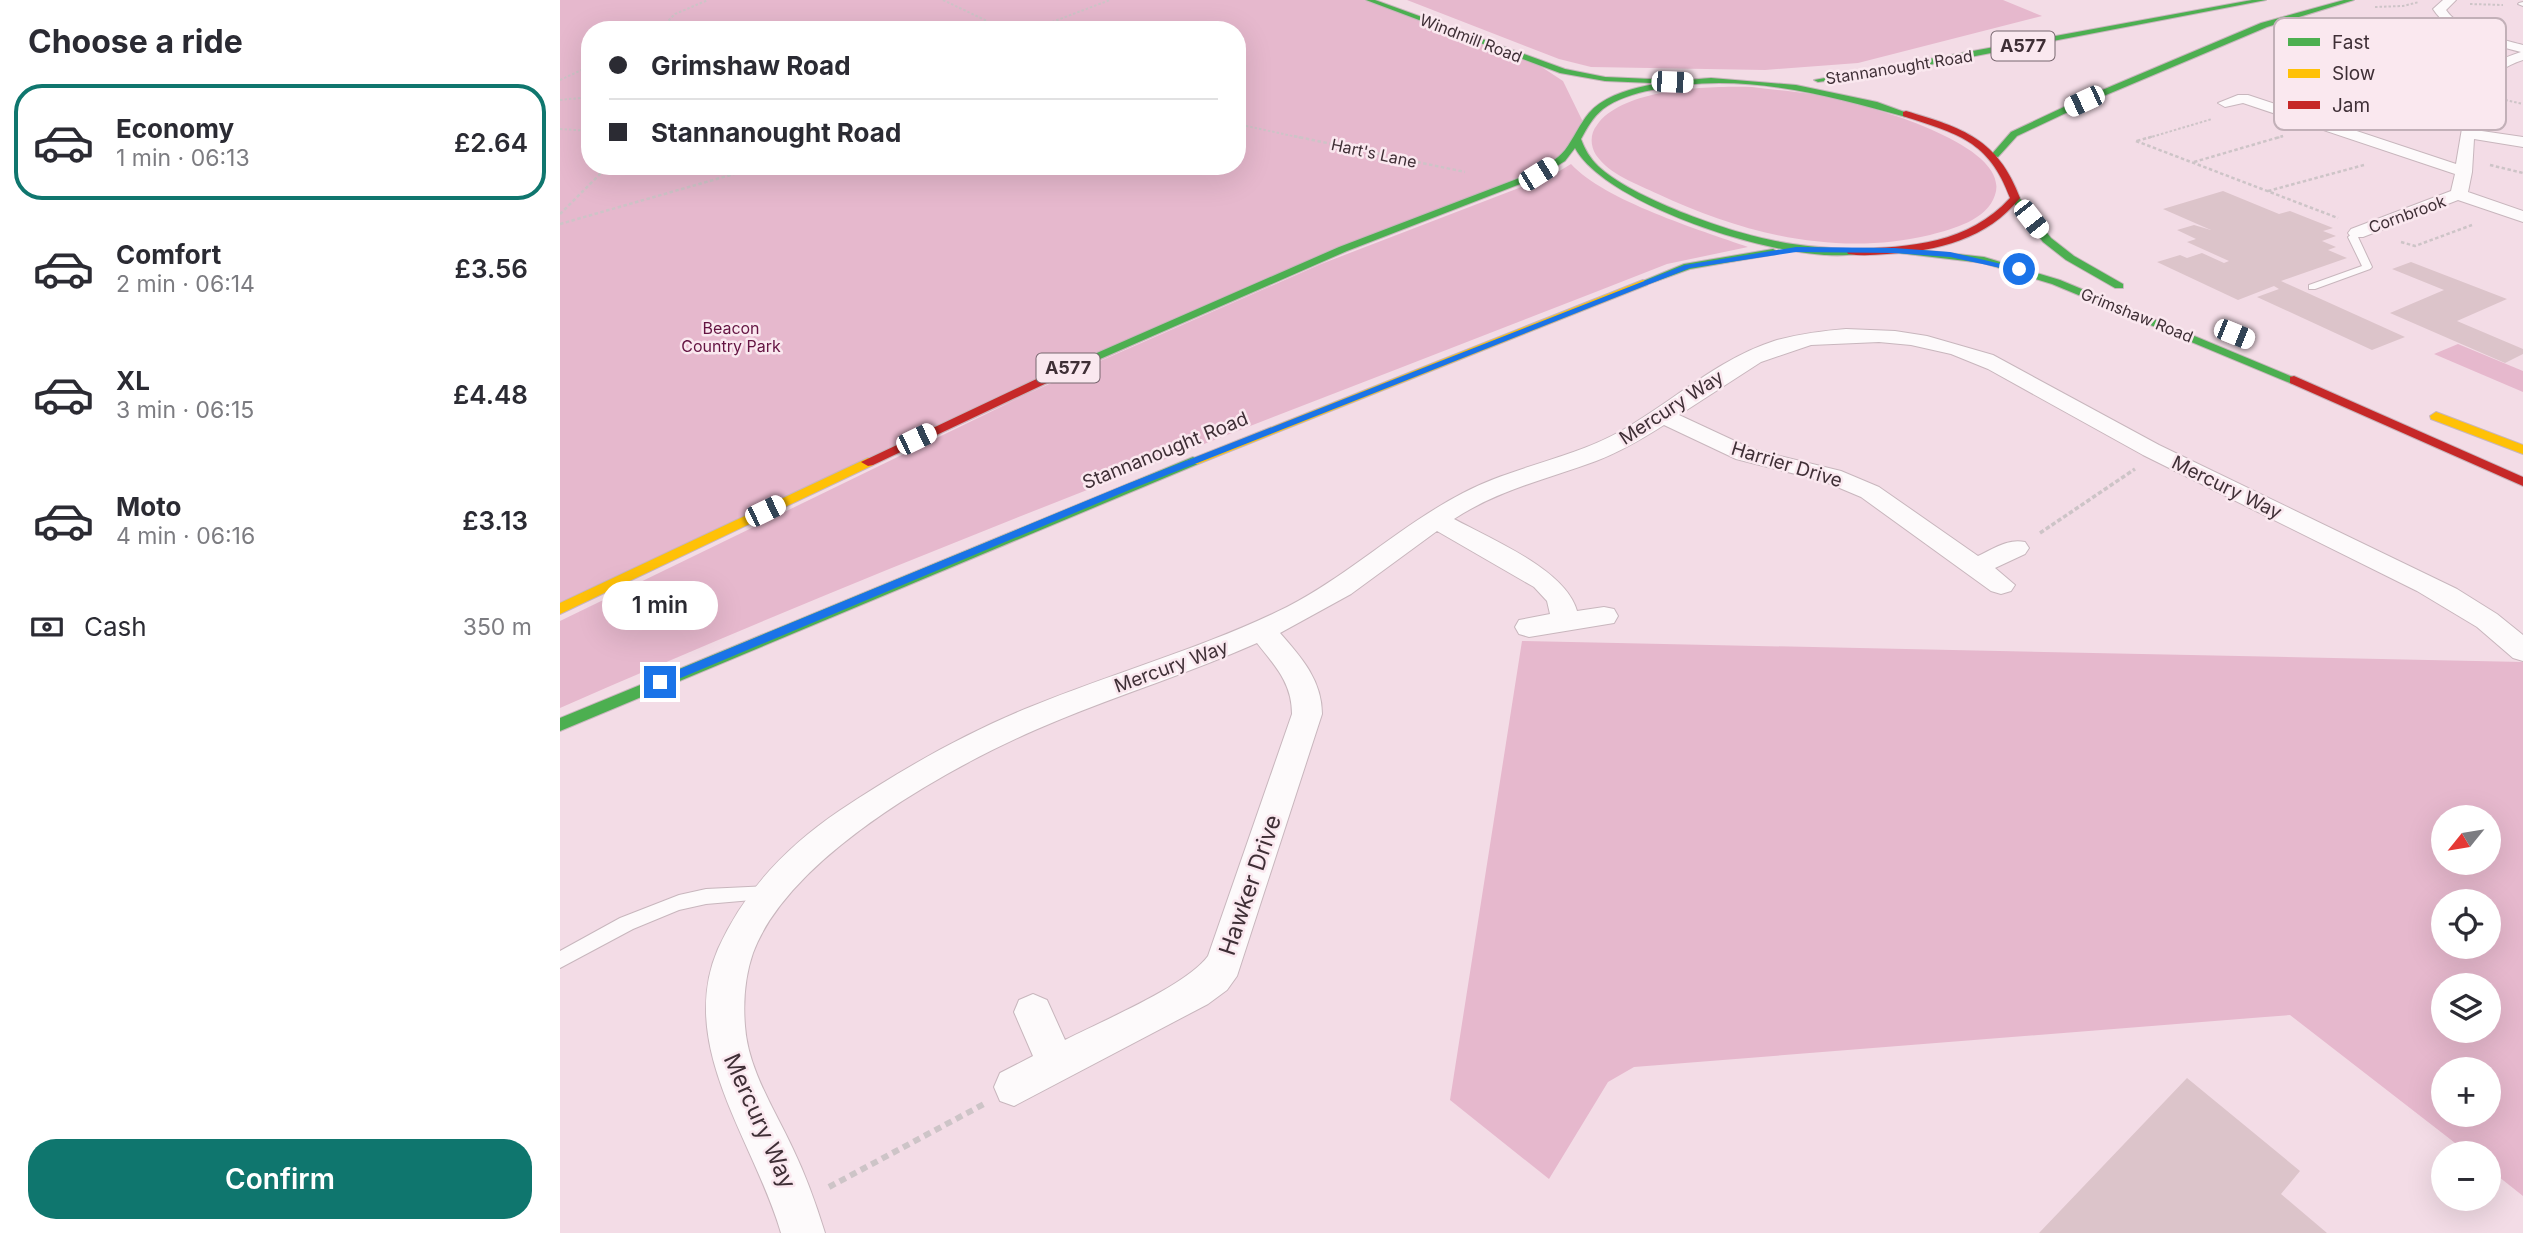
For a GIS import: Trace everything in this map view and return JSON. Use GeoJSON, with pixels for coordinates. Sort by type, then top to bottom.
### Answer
{"type":"FeatureCollection","features":[{"type":"Feature","properties":{"kind":"main road","name":"Windmill Road"},"geometry":{"type":"LineString","coordinates":[[1369,0],[1534,62],[1590,77],[1697,82]]}},
{"type":"Feature","properties":{"kind":"main road","name":"Stannanought Road"},"geometry":{"type":"LineString","coordinates":[[1781,83],[1887,71],[2263,0]]}},
{"type":"Feature","properties":{"kind":"main road"},"geometry":{"type":"LineString","coordinates":[[2288,18],[2351,0]]}},
{"type":"Feature","properties":{"kind":"main road"},"geometry":{"type":"LineString","coordinates":[[1995,155],[2014,134],[2084,101],[2274,22]]}},
{"type":"Feature","properties":{"kind":"main road","name":"Windmill Road"},"geometry":{"type":"LineString","coordinates":[[1534,62],[1554,74],[1568,88]]}},
{"type":"Feature","properties":{"kind":"main road","name":"A577"},"geometry":{"type":"LineString","coordinates":[[560,609],[1016,391],[1343,249],[1538,174],[1560,160],[1576,139],[1581,117],[1612,101],[1660,87],[1697,82],[1781,83],[1848,95],[1966,137],[1995,155],[2010,178],[2015,198]]}},
{"type":"Feature","properties":{"kind":"main road"},"geometry":{"type":"LineString","coordinates":[[1576,139],[1581,156],[1591,168],[1631,191],[1730,234],[1796,249],[1894,250],[1940,242],[1988,226],[2003,214],[2015,198]]}},
{"type":"Feature","properties":{"kind":"main road","name":"Grimshaw Road"},"geometry":{"type":"LineString","coordinates":[[2015,198],[2047,240],[2070,258],[2139,295]]}},
{"type":"Feature","properties":{"kind":"main road","name":"Stannanought Road"},"geometry":{"type":"LineString","coordinates":[[560,724],[1130,486],[1610,295],[1688,266],[1796,249]]}},
{"type":"Feature","properties":{"kind":"main road","name":"Grimshaw Road"},"geometry":{"type":"LineString","coordinates":[[1894,250],[1984,260],[2056,282],[2344,401],[2523,482]]}},
{"type":"Feature","properties":{"kind":"main road"},"geometry":{"type":"LineString","coordinates":[[2421,410],[2523,452]]}},
{"type":"Feature","properties":{"kind":"street"},"geometry":{"type":"LineString","coordinates":[[2446,18],[2440,9],[2448,1]]}},
{"type":"Feature","properties":{"kind":"street"},"geometry":{"type":"LineString","coordinates":[[2506,43],[2523,49]]}},
{"type":"Feature","properties":{"kind":"street"},"geometry":{"type":"LineString","coordinates":[[2506,62],[2523,56]]}},
{"type":"Feature","properties":{"kind":"street","name":"Cornbrook"},"geometry":{"type":"LineString","coordinates":[[2225,103],[2242,98],[2274,109]]}},
{"type":"Feature","properties":{"kind":"street","name":"Cornbrook"},"geometry":{"type":"LineString","coordinates":[[2337,130],[2403,152],[2464,166]]}},
{"type":"Feature","properties":{"kind":"street","name":"Cornbrook"},"geometry":{"type":"LineString","coordinates":[[2458,194],[2468,130]]}},
{"type":"Feature","properties":{"kind":"street"},"geometry":{"type":"LineString","coordinates":[[2467,133],[2523,142]]}},
{"type":"Feature","properties":{"kind":"street","name":"Cornbrook"},"geometry":{"type":"LineString","coordinates":[[2361,231],[2458,194],[2523,217]]}},
{"type":"Feature","properties":{"kind":"street","name":"Mercury Way"},"geometry":{"type":"LineString","coordinates":[[800,1219],[728,1056],[723,1024],[725,990],[732,960],[747,926],[770,893],[815,847],[846,824],[977,744],[1044,713],[1262,631],[1353,582],[1437,520],[1488,490],[1609,446],[1662,416],[1741,362],[1767,349],[1817,337],[1871,335],[1920,341],[1977,356],[2159,454],[2441,592],[2491,623],[2523,652]]}},
{"type":"Feature","properties":{"kind":"street","name":"Harrier Drive"},"geometry":{"type":"LineString","coordinates":[[1662,416],[1744,454],[1812,470],[1870,492],[2001,585]]}},
{"type":"Feature","properties":{"kind":"street"},"geometry":{"type":"LineString","coordinates":[[1437,520],[1544,581],[1560,598],[1566,622]]}},
{"type":"Feature","properties":{"kind":"street"},"geometry":{"type":"LineString","coordinates":[[1976,567],[2016,548]]}},
{"type":"Feature","properties":{"kind":"street"},"geometry":{"type":"LineString","coordinates":[[1529,627],[1604,617]]}},
{"type":"Feature","properties":{"kind":"street","name":"Hawker Drive"},"geometry":{"type":"LineString","coordinates":[[1014,1087],[1195,992],[1214,978],[1224,964],[1309,702],[1302,680],[1262,631]]}},
{"type":"Feature","properties":{"kind":"street"},"geometry":{"type":"LineString","coordinates":[[1033,1012],[1056,1063]]}},
{"type":"Feature","properties":{"kind":"lane"},"geometry":{"type":"LineString","coordinates":[[2312,286],[2367,267],[2353,237],[2361,231]]}},
{"type":"Feature","properties":{"kind":"lane"},"geometry":{"type":"LineString","coordinates":[[560,960],[623,924],[672,904],[701,897],[770,893]]}},
{"type":"Feature","properties":{"kind":"path"},"geometry":{"type":"LineString","coordinates":[[668,21],[675,14],[708,0]]}},
{"type":"Feature","properties":{"kind":"path"},"geometry":{"type":"LineString","coordinates":[[943,0],[986,21]]}},
{"type":"Feature","properties":{"kind":"path"},"geometry":{"type":"LineString","coordinates":[[1055,21],[1110,0]]}},
{"type":"Feature","properties":{"kind":"path"},"geometry":{"type":"LineString","coordinates":[[560,80],[581,70]]}},
{"type":"Feature","properties":{"kind":"path"},"geometry":{"type":"LineString","coordinates":[[560,100],[581,98]]}},
{"type":"Feature","properties":{"kind":"path"},"geometry":{"type":"LineString","coordinates":[[2263,105],[2136,141],[2267,191],[2361,231]]}},
{"type":"Feature","properties":{"kind":"path","name":"Hart's Lane"},"geometry":{"type":"LineString","coordinates":[[1246,126],[1475,174],[1509,186]]}},
{"type":"Feature","properties":{"kind":"path"},"geometry":{"type":"LineString","coordinates":[[560,130],[581,131]]}},
{"type":"Feature","properties":{"kind":"path"},"geometry":{"type":"LineString","coordinates":[[2193,163],[2305,130]]}},
{"type":"Feature","properties":{"kind":"path"},"geometry":{"type":"LineString","coordinates":[[2267,191],[2403,152]]}},
{"type":"Feature","properties":{"kind":"path"},"geometry":{"type":"LineString","coordinates":[[2464,166],[2523,173]]}},
{"type":"Feature","properties":{"kind":"path"},"geometry":{"type":"LineString","coordinates":[[560,214],[599,175]]}},
{"type":"Feature","properties":{"kind":"path"},"geometry":{"type":"LineString","coordinates":[[560,224],[731,175]]}},
{"type":"Feature","properties":{"kind":"path"},"geometry":{"type":"LineString","coordinates":[[2016,548],[2159,454]]}},
{"type":"Feature","properties":{"kind":"path"},"geometry":{"type":"LineString","coordinates":[[800,1219],[1014,1087]]}},
{"type":"Feature","properties":{"kind":"green space","name":"Beacon Country Park"},"geometry":{"type":"Polygon","coordinates":[[[560,0],[1369,0],[1534,62],[1563,81],[1583,122],[1560,160],[1343,249],[560,609],[560,0]]]}},
{"type":"Feature","properties":{"kind":"green space"},"geometry":{"type":"Polygon","coordinates":[[[1407,0],[2003,0],[2042,16],[1858,63],[1765,70],[1591,67],[1559,59],[1407,0]]]}},
{"type":"Feature","properties":{"kind":"green space"},"geometry":{"type":"Polygon","coordinates":[[[1752,87],[1830,97],[1882,111],[1937,132],[1983,161],[1995,177],[1995,195],[1991,204],[1977,217],[1959,226],[1939,233],[1895,241],[1860,244],[1791,238],[1723,220],[1633,183],[1609,168],[1594,151],[1592,136],[1597,125],[1609,113],[1626,103],[1646,96],[1691,89],[1752,87]]]}},
{"type":"Feature","properties":{"kind":"green space"},"geometry":{"type":"Polygon","coordinates":[[[1571,164],[1586,177],[1629,202],[1748,247],[1667,264],[973,535],[560,708],[560,621],[1050,383],[1321,264],[1553,175],[1571,164]]]}},
{"type":"Feature","properties":{"kind":"green space"},"geometry":{"type":"Polygon","coordinates":[[[2458,344],[2523,371],[2523,392],[2434,354],[2458,344]]]}},
{"type":"Feature","properties":{"kind":"green space"},"geometry":{"type":"Polygon","coordinates":[[[1522,641],[2523,662],[2523,1196],[2501,1179],[2501,1141],[2453,1141],[2434,1127],[2501,1127],[2501,1057],[2431,1057],[2431,1124],[2290,1015],[1634,1067],[1608,1082],[1549,1179],[1450,1100],[1522,641]]]}},
{"type":"Feature","properties":{"kind":"building"},"geometry":{"type":"Polygon","coordinates":[[[2223,191],[2279,214],[2290,211],[2333,228],[2323,231],[2336,236],[2322,241],[2336,247],[2328,250],[2347,258],[2281,281],[2405,337],[2372,350],[2257,297],[2279,289],[2274,286],[2238,300],[2157,262],[2180,255],[2187,258],[2202,253],[2224,263],[2229,261],[2187,242],[2196,239],[2177,230],[2194,225],[2211,230],[2163,209],[2223,191]]]}},
{"type":"Feature","properties":{"kind":"building"},"geometry":{"type":"Polygon","coordinates":[[[2411,262],[2507,299],[2457,321],[2523,349],[2523,354],[2505,363],[2390,313],[2444,290],[2392,269],[2411,262]]]}},
{"type":"Feature","properties":{"kind":"building"},"geometry":{"type":"Polygon","coordinates":[[[2187,1078],[2300,1171],[2281,1194],[2327,1233],[2039,1233],[2187,1078]]]}},
{"type":"Feature","properties":{"kind":"traffic: fast"},"geometry":{"type":"LineString","coordinates":[[1369,0],[1563,71],[1605,79],[1651,81]]}},
{"type":"Feature","properties":{"kind":"traffic: fast"},"geometry":{"type":"LineString","coordinates":[[1818,80],[1887,71],[2263,0]]}},
{"type":"Feature","properties":{"kind":"traffic: fast"},"geometry":{"type":"LineString","coordinates":[[2288,18],[2351,0]]}},
{"type":"Feature","properties":{"kind":"traffic: fast"},"geometry":{"type":"LineString","coordinates":[[1995,155],[2014,134],[2084,101],[2274,22]]}},
{"type":"Feature","properties":{"kind":"traffic: fast"},"geometry":{"type":"LineString","coordinates":[[1064,370],[1343,249],[1538,174],[1565,156],[1597,110],[1634,91],[1671,83],[1753,82],[1837,94],[1906,114]]}},
{"type":"Feature","properties":{"kind":"traffic: fast"},"geometry":{"type":"LineString","coordinates":[[1576,139],[1588,161],[1605,176],[1696,221],[1772,244],[1852,252]]}},
{"type":"Feature","properties":{"kind":"traffic: fast"},"geometry":{"type":"LineString","coordinates":[[2015,198],[2047,240],[2070,258],[2119,286]]}},
{"type":"Feature","properties":{"kind":"traffic: fast"},"geometry":{"type":"LineString","coordinates":[[1894,250],[1984,260],[2056,282],[2294,380]]}},
{"type":"Feature","properties":{"kind":"traffic: fast"},"geometry":{"type":"LineString","coordinates":[[1643,283],[1688,266],[1773,252]]}},
{"type":"Feature","properties":{"kind":"traffic: fast"},"geometry":{"type":"LineString","coordinates":[[560,725],[1193,461]]}},
{"type":"Feature","properties":{"kind":"traffic: slow"},"geometry":{"type":"LineString","coordinates":[[1193,461],[1643,283]]}},
{"type":"Feature","properties":{"kind":"traffic: slow"},"geometry":{"type":"LineString","coordinates":[[2436,416],[2523,450]]}},
{"type":"Feature","properties":{"kind":"traffic: slow"},"geometry":{"type":"LineString","coordinates":[[560,609],[868,462]]}},
{"type":"Feature","properties":{"kind":"traffic: jam"},"geometry":{"type":"LineString","coordinates":[[1852,252],[1919,248],[1963,237],[2000,215],[2015,198],[2008,178],[1987,150],[1959,133],[1906,114]]}},
{"type":"Feature","properties":{"kind":"traffic: jam"},"geometry":{"type":"LineString","coordinates":[[868,462],[1064,370]]}},
{"type":"Feature","properties":{"kind":"traffic: jam"},"geometry":{"type":"LineString","coordinates":[[2294,380],[2523,482]]}},
{"type":"Feature","properties":{"kind":"route"},"geometry":{"type":"LineString","coordinates":[[660,682],[1130,486],[1688,266],[1796,249],[1894,250],[1950,255],[2019,269]]}}]}
